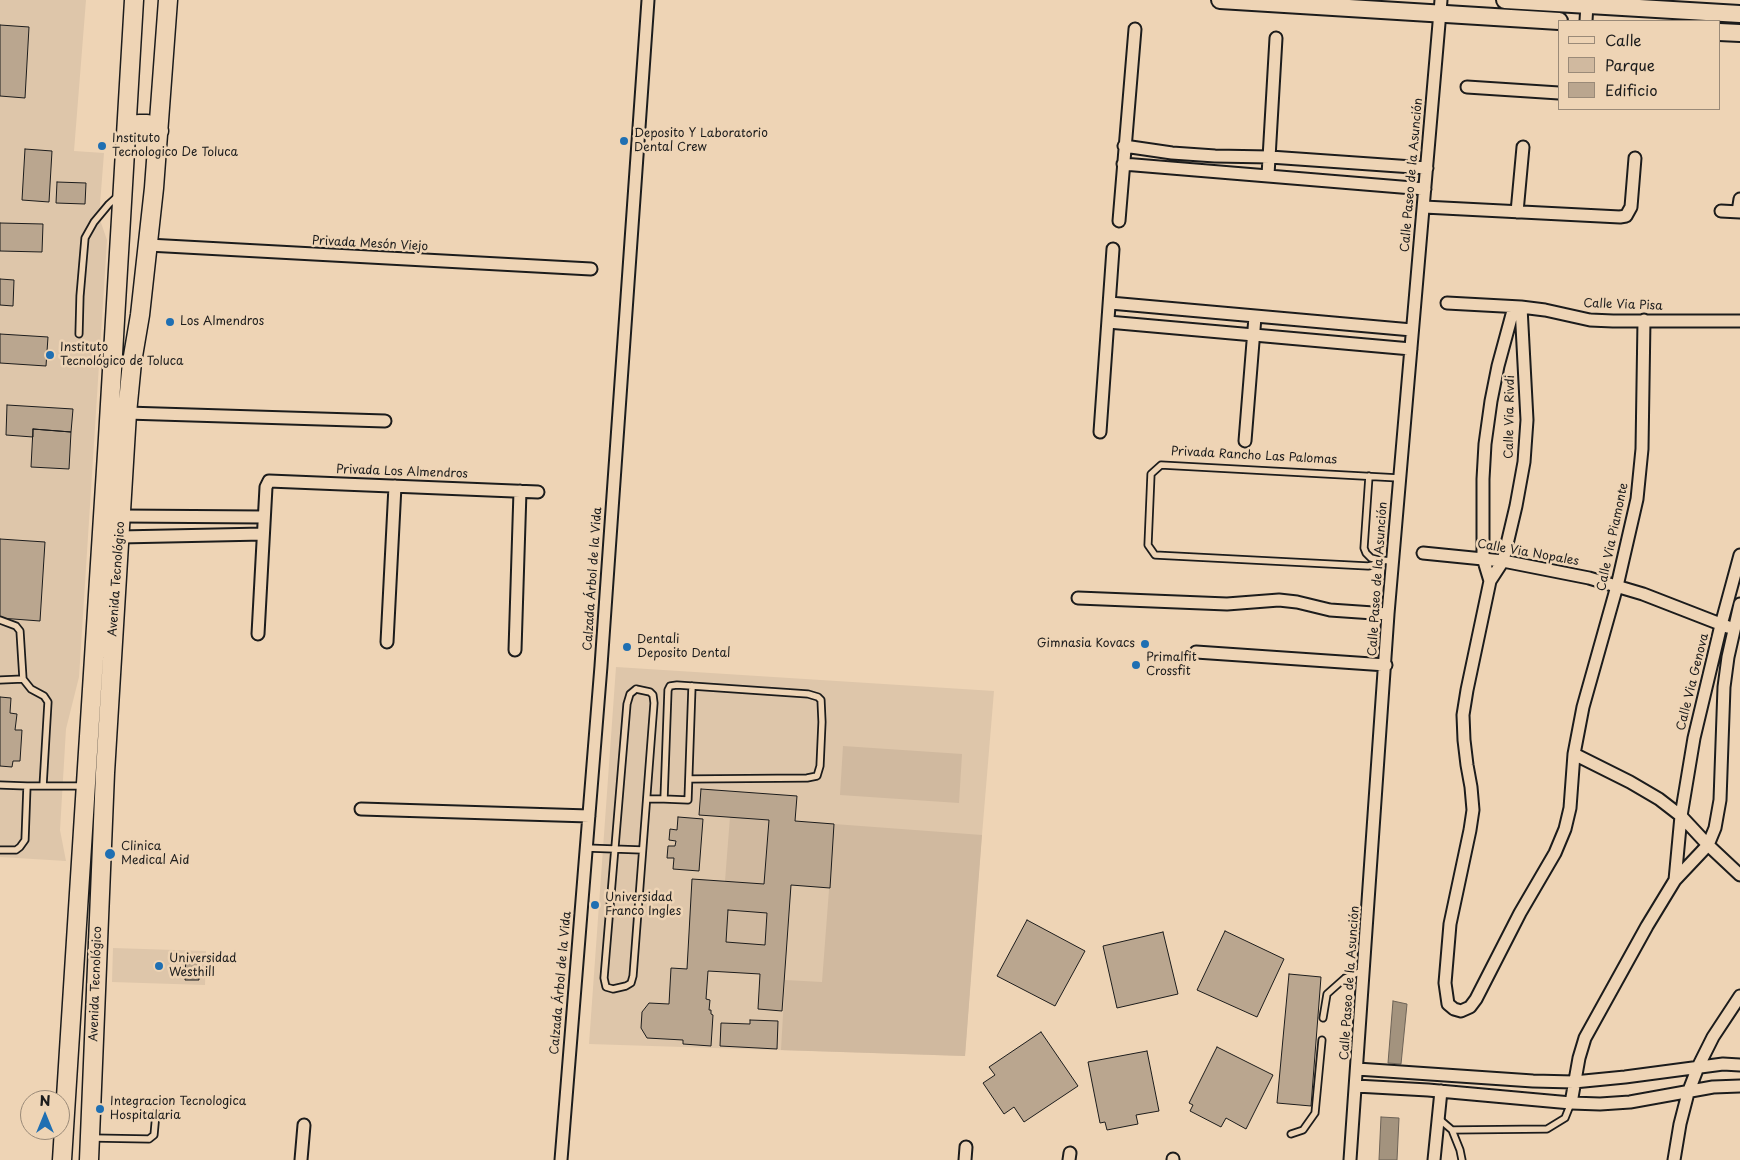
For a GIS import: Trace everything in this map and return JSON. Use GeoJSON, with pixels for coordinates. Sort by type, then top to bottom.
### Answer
{"type":"FeatureCollection","features":[{"type":"Feature","properties":{"kind":"main road","name":"Avenida Tecnológico"},"geometry":{"type":"LineString","coordinates":[[62,1160],[134,0]]}},
{"type":"Feature","properties":{"kind":"main road","name":"Avenida Tecnológico"},"geometry":{"type":"LineString","coordinates":[[89,1160],[109,683],[132,362],[140,315],[148,245],[159,131],[168,0]]}},
{"type":"Feature","properties":{"kind":"main road"},"geometry":{"type":"LineString","coordinates":[[127,131],[132,126],[147,124],[159,131]]}},
{"type":"Feature","properties":{"kind":"street","name":"Calzada Árbol de la Vida"},"geometry":{"type":"LineString","coordinates":[[561,1160],[589,816],[648,0]]}},
{"type":"Feature","properties":{"kind":"street"},"geometry":{"type":"LineString","coordinates":[[1220,0],[1441,7],[1558,22]]}},
{"type":"Feature","properties":{"kind":"street"},"geometry":{"type":"LineString","coordinates":[[1505,0],[1740,14]]}},
{"type":"Feature","properties":{"kind":"street"},"geometry":{"type":"LineString","coordinates":[[1586,20],[1587,4]]}},
{"type":"Feature","properties":{"kind":"street","name":"Calle Paseo de la Asunción"},"geometry":{"type":"LineString","coordinates":[[1350,1160],[1386,665],[1388,614],[1441,7]]}},
{"type":"Feature","properties":{"kind":"street"},"geometry":{"type":"LineString","coordinates":[[1119,220],[1135,29]]}},
{"type":"Feature","properties":{"kind":"street"},"geometry":{"type":"LineString","coordinates":[[1720,32],[1740,33]]}},
{"type":"Feature","properties":{"kind":"street"},"geometry":{"type":"LineString","coordinates":[[1268,175],[1276,38]]}},
{"type":"Feature","properties":{"kind":"street"},"geometry":{"type":"LineString","coordinates":[[1467,87],[1558,93]]}},
{"type":"Feature","properties":{"kind":"street"},"geometry":{"type":"LineString","coordinates":[[1124,146],[1172,153],[1270,157],[1427,168]]}},
{"type":"Feature","properties":{"kind":"street"},"geometry":{"type":"LineString","coordinates":[[1517,212],[1523,148]]}},
{"type":"Feature","properties":{"kind":"street"},"geometry":{"type":"LineString","coordinates":[[1424,207],[1626,216],[1631,207],[1634,158]]}},
{"type":"Feature","properties":{"kind":"street"},"geometry":{"type":"LineString","coordinates":[[1123,164],[1425,189]]}},
{"type":"Feature","properties":{"kind":"street"},"geometry":{"type":"LineString","coordinates":[[1721,211],[1739,212],[1740,199]]}},
{"type":"Feature","properties":{"kind":"street","name":"Privada Mesón Viejo"},"geometry":{"type":"LineString","coordinates":[[148,245],[591,269]]}},
{"type":"Feature","properties":{"kind":"street"},"geometry":{"type":"LineString","coordinates":[[1100,432],[1113,249]]}},
{"type":"Feature","properties":{"kind":"street"},"geometry":{"type":"LineString","coordinates":[[1110,303],[1412,330]]}},
{"type":"Feature","properties":{"kind":"street","name":"Calle Via Pisa"},"geometry":{"type":"LineString","coordinates":[[1447,303],[1545,310],[1590,320],[1740,321]]}},
{"type":"Feature","properties":{"kind":"street","name":"Calle Via Rivdi"},"geometry":{"type":"LineString","coordinates":[[1490,580],[1483,558],[1485,444],[1498,366],[1517,307]]}},
{"type":"Feature","properties":{"kind":"street","name":"Calle Via Rivdi"},"geometry":{"type":"LineString","coordinates":[[1464,715],[1467,690],[1490,580],[1503,561],[1524,462],[1527,420],[1517,307]]}},
{"type":"Feature","properties":{"kind":"street"},"geometry":{"type":"LineString","coordinates":[[1245,441],[1255,317]]}},
{"type":"Feature","properties":{"kind":"street","name":"Calle Via Piamonte"},"geometry":{"type":"LineString","coordinates":[[1464,715],[1466,765],[1471,786],[1473,810],[1450,924],[1446,996],[1448,1004],[1454,1009],[1461,1011],[1470,1007],[1476,999],[1520,913],[1555,852],[1565,829],[1570,808],[1574,754],[1583,707],[1617,586],[1637,499],[1642,449],[1644,320]]}},
{"type":"Feature","properties":{"kind":"street"},"geometry":{"type":"LineString","coordinates":[[1108,322],[1411,349]]}},
{"type":"Feature","properties":{"kind":"street"},"geometry":{"type":"LineString","coordinates":[[128,413],[385,421]]}},
{"type":"Feature","properties":{"kind":"street","name":"Privada Los Almendros"},"geometry":{"type":"LineString","coordinates":[[264,517],[267,483],[271,481],[538,492]]}},
{"type":"Feature","properties":{"kind":"street"},"geometry":{"type":"LineString","coordinates":[[387,642],[395,486]]}},
{"type":"Feature","properties":{"kind":"street"},"geometry":{"type":"LineString","coordinates":[[515,650],[520,491]]}},
{"type":"Feature","properties":{"kind":"street"},"geometry":{"type":"LineString","coordinates":[[121,516],[264,517],[258,634]]}},
{"type":"Feature","properties":{"kind":"street"},"geometry":{"type":"LineString","coordinates":[[140,516],[140,536]]}},
{"type":"Feature","properties":{"kind":"street"},"geometry":{"type":"LineString","coordinates":[[222,517],[223,535]]}},
{"type":"Feature","properties":{"kind":"street"},"geometry":{"type":"LineString","coordinates":[[120,537],[264,534]]}},
{"type":"Feature","properties":{"kind":"street","name":"Calle Via Nopales"},"geometry":{"type":"LineString","coordinates":[[1423,553],[1483,558],[1552,570],[1643,594],[1721,625],[1737,629]]}},
{"type":"Feature","properties":{"kind":"street","name":"Calle Via Genova"},"geometry":{"type":"LineString","coordinates":[[1675,880],[1681,816],[1694,738],[1740,555]]}},
{"type":"Feature","properties":{"kind":"street"},"geometry":{"type":"LineString","coordinates":[[1078,598],[1226,604],[1279,600],[1297,602],[1330,610],[1388,614]]}},
{"type":"Feature","properties":{"kind":"street"},"geometry":{"type":"LineString","coordinates":[[1571,1103],[1585,1038],[1647,926],[1675,880],[1708,845],[1715,828],[1720,800],[1724,687],[1737,629],[1740,604]]}},
{"type":"Feature","properties":{"kind":"street"},"geometry":{"type":"LineString","coordinates":[[1196,652],[1386,665]]}},
{"type":"Feature","properties":{"kind":"street"},"geometry":{"type":"LineString","coordinates":[[1574,754],[1659,799],[1681,816],[1740,875]]}},
{"type":"Feature","properties":{"kind":"street"},"geometry":{"type":"LineString","coordinates":[[361,809],[589,816]]}},
{"type":"Feature","properties":{"kind":"street"},"geometry":{"type":"LineString","coordinates":[[1674,1160],[1688,1092],[1698,1067],[1713,1037],[1740,996]]}},
{"type":"Feature","properties":{"kind":"street"},"geometry":{"type":"LineString","coordinates":[[1357,1069],[1574,1082],[1723,1064],[1740,1065]]}},
{"type":"Feature","properties":{"kind":"street"},"geometry":{"type":"LineString","coordinates":[[1463,1093],[1464,1076]]}},
{"type":"Feature","properties":{"kind":"street"},"geometry":{"type":"LineString","coordinates":[[1356,1086],[1600,1104],[1630,1102],[1713,1087],[1740,1086]]}},
{"type":"Feature","properties":{"kind":"street"},"geometry":{"type":"LineString","coordinates":[[1434,1160],[1441,1091]]}},
{"type":"Feature","properties":{"kind":"street"},"geometry":{"type":"LineString","coordinates":[[301,1160],[304,1125]]}},
{"type":"Feature","properties":{"kind":"street"},"geometry":{"type":"LineString","coordinates":[[965,1160],[966,1147]]}},
{"type":"Feature","properties":{"kind":"lane"},"geometry":{"type":"LineString","coordinates":[[79,334],[85,238],[94,222],[109,204],[123,192]]}},
{"type":"Feature","properties":{"kind":"lane","name":"Privada Rancho Las Palomas"},"geometry":{"type":"LineString","coordinates":[[1379,560],[1373,565],[1368,566],[1154,555],[1148,545],[1151,474],[1161,465],[1399,478]]}},
{"type":"Feature","properties":{"kind":"lane"},"geometry":{"type":"LineString","coordinates":[[1369,476],[1364,548],[1371,558],[1393,561]]}},
{"type":"Feature","properties":{"kind":"lane"},"geometry":{"type":"LineString","coordinates":[[0,620],[16,626],[20,631],[23,678],[31,689],[44,696],[48,702],[42,786]]}},
{"type":"Feature","properties":{"kind":"lane"},"geometry":{"type":"LineString","coordinates":[[0,680],[23,678]]}},
{"type":"Feature","properties":{"kind":"lane"},"geometry":{"type":"LineString","coordinates":[[664,799],[668,690],[672,685],[814,695],[821,700],[820,766],[817,776],[807,778],[689,779]]}},
{"type":"Feature","properties":{"kind":"lane"},"geometry":{"type":"LineString","coordinates":[[647,799],[688,800],[692,686]]}},
{"type":"Feature","properties":{"kind":"lane"},"geometry":{"type":"LineString","coordinates":[[636,689],[650,692],[653,695],[654,704],[647,799],[633,976],[631,983],[626,986],[613,989],[606,988],[604,978],[628,698],[636,689]]}},
{"type":"Feature","properties":{"kind":"lane"},"geometry":{"type":"LineString","coordinates":[[0,785],[85,786]]}},
{"type":"Feature","properties":{"kind":"lane"},"geometry":{"type":"LineString","coordinates":[[0,850],[16,850],[25,840],[27,786]]}},
{"type":"Feature","properties":{"kind":"lane"},"geometry":{"type":"LineString","coordinates":[[586,848],[642,850]]}},
{"type":"Feature","properties":{"kind":"lane"},"geometry":{"type":"LineString","coordinates":[[1323,1018],[1326,994],[1345,978],[1364,970]]}},
{"type":"Feature","properties":{"kind":"lane"},"geometry":{"type":"LineString","coordinates":[[1291,1134],[1303,1130],[1315,1113],[1322,1040]]}},
{"type":"Feature","properties":{"kind":"lane"},"geometry":{"type":"LineString","coordinates":[[1452,1130],[1547,1129],[1565,1118],[1571,1103]]}},
{"type":"Feature","properties":{"kind":"lane"},"geometry":{"type":"LineString","coordinates":[[91,1138],[149,1139],[154,1135],[156,1113]]}},
{"type":"Feature","properties":{"kind":"lane"},"geometry":{"type":"LineString","coordinates":[[1438,1118],[1452,1130],[1462,1160]]}},
{"type":"Feature","properties":{"kind":"shaded area","name":"Instituto Tecnológico de Toluca"},"geometry":{"type":"Polygon","coordinates":[[[0,0],[86,0],[74,151],[104,153],[99,217],[107,240],[79,677],[66,729],[60,830],[66,861],[0,857],[0,0]]]}},
{"type":"Feature","properties":{"kind":"shaded area"},"geometry":{"type":"Polygon","coordinates":[[[616,667],[994,691],[965,1056],[589,1044],[616,667]]]}},
{"type":"Feature","properties":{"kind":"shaded area","name":"Universidad Westhill"},"geometry":{"type":"Polygon","coordinates":[[[113,948],[206,951],[205,985],[112,982],[113,948]]]}},
{"type":"Feature","properties":{"kind":"shaded area"},"geometry":{"type":"Polygon","coordinates":[[[1393,1001],[1407,1004],[1401,1064],[1388,1063],[1393,1001]]]}},
{"type":"Feature","properties":{"kind":"shaded area"},"geometry":{"type":"Polygon","coordinates":[[[1381,1117],[1399,1118],[1397,1160],[1379,1160],[1381,1117]]]}},
{"type":"Feature","properties":{"kind":"green space"},"geometry":{"type":"Polygon","coordinates":[[[843,746],[962,754],[959,803],[840,795],[843,746]]]}},
{"type":"Feature","properties":{"kind":"green space"},"geometry":{"type":"Polygon","coordinates":[[[730,817],[769,820],[764,884],[725,881],[730,817]]]}},
{"type":"Feature","properties":{"kind":"green space"},"geometry":{"type":"Polygon","coordinates":[[[834,824],[982,835],[965,1056],[781,1050],[785,980],[822,982],[834,824]]]}},
{"type":"Feature","properties":{"kind":"green space"},"geometry":{"type":"Polygon","coordinates":[[[728,910],[767,913],[765,945],[726,942],[728,910]]]}},
{"type":"Feature","properties":{"kind":"building"},"geometry":{"type":"Polygon","coordinates":[[[0,25],[29,27],[25,98],[0,96],[0,25]]]}},
{"type":"Feature","properties":{"kind":"building"},"geometry":{"type":"Polygon","coordinates":[[[25,149],[52,151],[49,202],[22,200],[25,149]]]}},
{"type":"Feature","properties":{"kind":"building"},"geometry":{"type":"Polygon","coordinates":[[[57,182],[86,183],[85,204],[56,203],[57,182]]]}},
{"type":"Feature","properties":{"kind":"building"},"geometry":{"type":"Polygon","coordinates":[[[0,223],[43,224],[42,252],[0,251],[0,223]]]}},
{"type":"Feature","properties":{"kind":"building"},"geometry":{"type":"Polygon","coordinates":[[[0,279],[14,280],[13,306],[0,305],[0,279]]]}},
{"type":"Feature","properties":{"kind":"building"},"geometry":{"type":"Polygon","coordinates":[[[0,334],[48,337],[46,366],[0,363],[0,334]]]}},
{"type":"Feature","properties":{"kind":"building"},"geometry":{"type":"Polygon","coordinates":[[[7,405],[73,409],[71,432],[33,429],[33,437],[6,435],[7,405]]]}},
{"type":"Feature","properties":{"kind":"building"},"geometry":{"type":"Polygon","coordinates":[[[33,429],[71,432],[69,469],[31,467],[33,429]]]}},
{"type":"Feature","properties":{"kind":"building"},"geometry":{"type":"Polygon","coordinates":[[[0,539],[45,542],[40,621],[0,618],[0,539]]]}},
{"type":"Feature","properties":{"kind":"building"},"geometry":{"type":"Polygon","coordinates":[[[0,697],[11,698],[10,713],[17,714],[15,730],[22,730],[20,761],[13,761],[12,767],[0,766],[0,697]]]}},
{"type":"Feature","properties":{"kind":"building"},"geometry":{"type":"Polygon","coordinates":[[[701,789],[797,796],[795,821],[834,824],[830,888],[791,885],[782,1011],[758,1009],[760,974],[708,971],[706,999],[710,1000],[709,1010],[711,1010],[713,1015],[711,1046],[683,1044],[683,1040],[647,1038],[641,1028],[642,1012],[649,1003],[669,1004],[671,968],[687,969],[692,879],[764,884],[769,820],[699,815],[701,789]],[[728,910],[726,942],[765,945],[767,913],[728,910]]]}},
{"type":"Feature","properties":{"kind":"building"},"geometry":{"type":"Polygon","coordinates":[[[678,817],[703,819],[699,871],[673,869],[674,858],[667,858],[668,846],[675,846],[676,841],[669,840],[670,829],[677,830],[678,817]]]}},
{"type":"Feature","properties":{"kind":"building"},"geometry":{"type":"Polygon","coordinates":[[[1027,920],[1085,951],[1055,1006],[997,976],[1027,920]]]}},
{"type":"Feature","properties":{"kind":"building"},"geometry":{"type":"Polygon","coordinates":[[[1225,931],[1284,959],[1257,1017],[1197,990],[1225,931]]]}},
{"type":"Feature","properties":{"kind":"building"},"geometry":{"type":"Polygon","coordinates":[[[1163,932],[1178,994],[1117,1008],[1103,946],[1163,932]]]}},
{"type":"Feature","properties":{"kind":"building"},"geometry":{"type":"Polygon","coordinates":[[[186,955],[199,955],[199,980],[185,980],[186,955]]]}},
{"type":"Feature","properties":{"kind":"building"},"geometry":{"type":"Polygon","coordinates":[[[1289,974],[1321,977],[1311,1106],[1277,1103],[1289,974]]]}},
{"type":"Feature","properties":{"kind":"building"},"geometry":{"type":"Polygon","coordinates":[[[750,1020],[778,1021],[777,1049],[720,1046],[721,1023],[750,1024],[750,1020]]]}},
{"type":"Feature","properties":{"kind":"building"},"geometry":{"type":"Polygon","coordinates":[[[1041,1032],[1078,1086],[1024,1122],[1014,1107],[1004,1114],[983,1083],[995,1075],[989,1067],[1041,1032]]]}},
{"type":"Feature","properties":{"kind":"building"},"geometry":{"type":"Polygon","coordinates":[[[1217,1047],[1273,1075],[1246,1129],[1226,1118],[1221,1127],[1190,1111],[1193,1105],[1189,1103],[1217,1047]]]}},
{"type":"Feature","properties":{"kind":"building"},"geometry":{"type":"Polygon","coordinates":[[[1147,1051],[1159,1111],[1136,1115],[1138,1124],[1107,1130],[1105,1122],[1100,1123],[1088,1062],[1147,1051]]]}},
{"type":"Feature","properties":{"kind":"place","name":"Deposito Y Laboratorio Dental Crew"},"geometry":{"type":"Point","coordinates":[624,141]}},
{"type":"Feature","properties":{"kind":"place","name":"Instituto Tecnologico De Toluca"},"geometry":{"type":"Point","coordinates":[102,146]}},
{"type":"Feature","properties":{"kind":"place","name":"Los Almendros"},"geometry":{"type":"Point","coordinates":[170,322]}},
{"type":"Feature","properties":{"kind":"place","name":"Instituto Tecnológico de Toluca"},"geometry":{"type":"Point","coordinates":[50,355]}},
{"type":"Feature","properties":{"kind":"place","name":"Gimnasia Kovacs"},"geometry":{"type":"Point","coordinates":[1145,644]}},
{"type":"Feature","properties":{"kind":"place","name":"Dentali Deposito Dental"},"geometry":{"type":"Point","coordinates":[627,647]}},
{"type":"Feature","properties":{"kind":"place","name":"Primalfit Crossfit"},"geometry":{"type":"Point","coordinates":[1136,665]}},
{"type":"Feature","properties":{"kind":"place","name":"Clinica Medical Aid"},"geometry":{"type":"Point","coordinates":[110,854]}},
{"type":"Feature","properties":{"kind":"place","name":"Universidad Franco Ingles"},"geometry":{"type":"Point","coordinates":[595,905]}},
{"type":"Feature","properties":{"kind":"place","name":"Universidad Westhill"},"geometry":{"type":"Point","coordinates":[159,966]}},
{"type":"Feature","properties":{"kind":"place","name":"Integracion Tecnologica Hospitalaria"},"geometry":{"type":"Point","coordinates":[100,1109]}}]}
